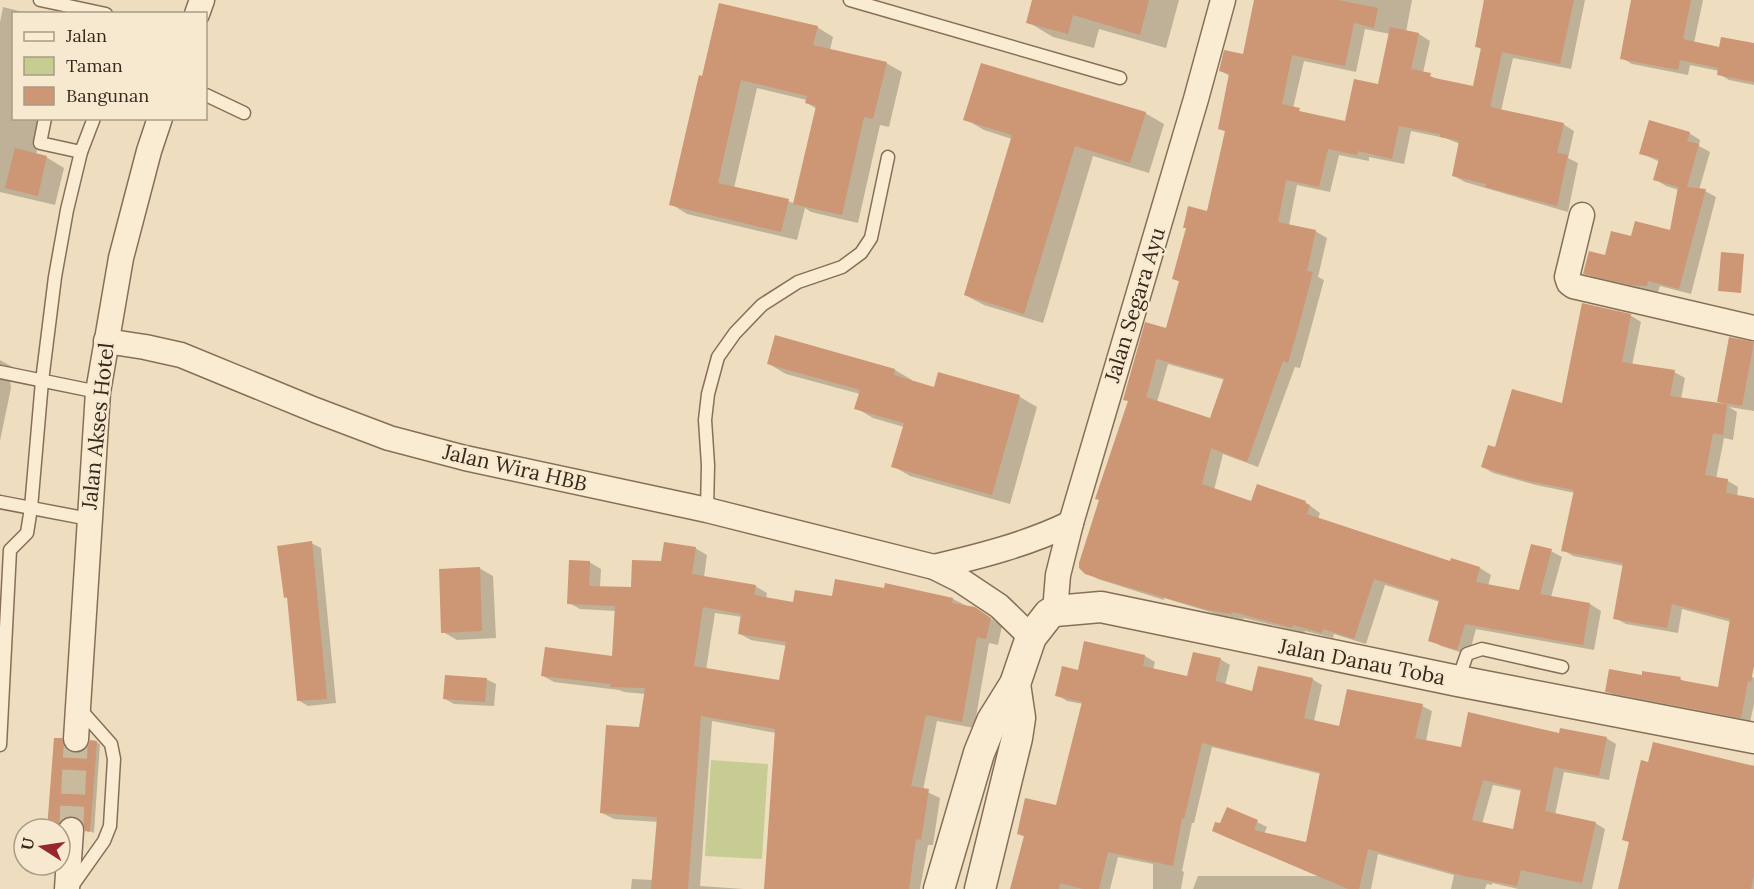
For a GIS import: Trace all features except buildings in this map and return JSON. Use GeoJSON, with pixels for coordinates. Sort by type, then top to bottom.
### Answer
{"type":"FeatureCollection","features":[{"type":"Feature","properties":{"kind":"street","name":"Jalan Segara Ayu"},"geometry":{"type":"LineString","coordinates":[[1055,611],[1058,575],[1071,523],[1223,0]]}},
{"type":"Feature","properties":{"kind":"street","name":"Jalan Akses Hotel"},"geometry":{"type":"LineString","coordinates":[[76,739],[98,392],[121,258],[159,120]]}},
{"type":"Feature","properties":{"kind":"street"},"geometry":{"type":"LineString","coordinates":[[1582,215],[1567,277],[1573,286],[1754,328]]}},
{"type":"Feature","properties":{"kind":"street","name":"Jalan Wira HBB"},"geometry":{"type":"LineString","coordinates":[[106,341],[181,355],[389,438],[465,458],[707,510],[934,567],[960,580],[999,606],[1031,637]]}},
{"type":"Feature","properties":{"kind":"street","name":"Jalan Wira HBB"},"geometry":{"type":"LineString","coordinates":[[934,567],[1044,536],[1071,523]]}},
{"type":"Feature","properties":{"kind":"street","name":"Jalan Danau Toba"},"geometry":{"type":"LineString","coordinates":[[1055,611],[1101,607],[1458,681],[1754,738]]}},
{"type":"Feature","properties":{"kind":"street"},"geometry":{"type":"LineString","coordinates":[[939,889],[979,753],[992,721],[1015,684],[1031,637],[1049,614],[1055,611]]}},
{"type":"Feature","properties":{"kind":"street"},"geometry":{"type":"LineString","coordinates":[[980,889],[1017,738],[1020,718],[1015,684]]}},
{"type":"Feature","properties":{"kind":"lane"},"geometry":{"type":"LineString","coordinates":[[40,0],[97,12]]}},
{"type":"Feature","properties":{"kind":"lane"},"geometry":{"type":"LineString","coordinates":[[850,0],[1120,78]]}},
{"type":"Feature","properties":{"kind":"lane"},"geometry":{"type":"LineString","coordinates":[[207,95],[244,113]]}},
{"type":"Feature","properties":{"kind":"lane"},"geometry":{"type":"LineString","coordinates":[[45,120],[40,143],[81,152]]}},
{"type":"Feature","properties":{"kind":"lane"},"geometry":{"type":"LineString","coordinates":[[0,744],[5,549],[27,533],[55,277],[67,210],[81,152],[93,120]]}},
{"type":"Feature","properties":{"kind":"lane"},"geometry":{"type":"LineString","coordinates":[[707,510],[708,465],[705,420],[708,394],[718,357],[735,333],[762,305],[798,282],[842,267],[861,253],[871,238],[888,157]]}},
{"type":"Feature","properties":{"kind":"lane"},"geometry":{"type":"LineString","coordinates":[[0,372],[98,392]]}},
{"type":"Feature","properties":{"kind":"lane"},"geometry":{"type":"LineString","coordinates":[[0,502],[89,519]]}},
{"type":"Feature","properties":{"kind":"lane"},"geometry":{"type":"LineString","coordinates":[[1458,681],[1467,654],[1482,649],[1562,667]]}},
{"type":"Feature","properties":{"kind":"lane"},"geometry":{"type":"LineString","coordinates":[[68,889],[104,841],[110,826],[114,759],[111,744],[78,708]]}},
{"type":"Feature","properties":{"kind":"green space"},"geometry":{"type":"Polygon","coordinates":[[[711,760],[768,764],[762,859],[705,856],[711,760]]]}},
{"type":"Feature","properties":{"kind":"tunnel"},"geometry":{"type":"LineString","coordinates":[[72,817],[76,739]]}}]}
